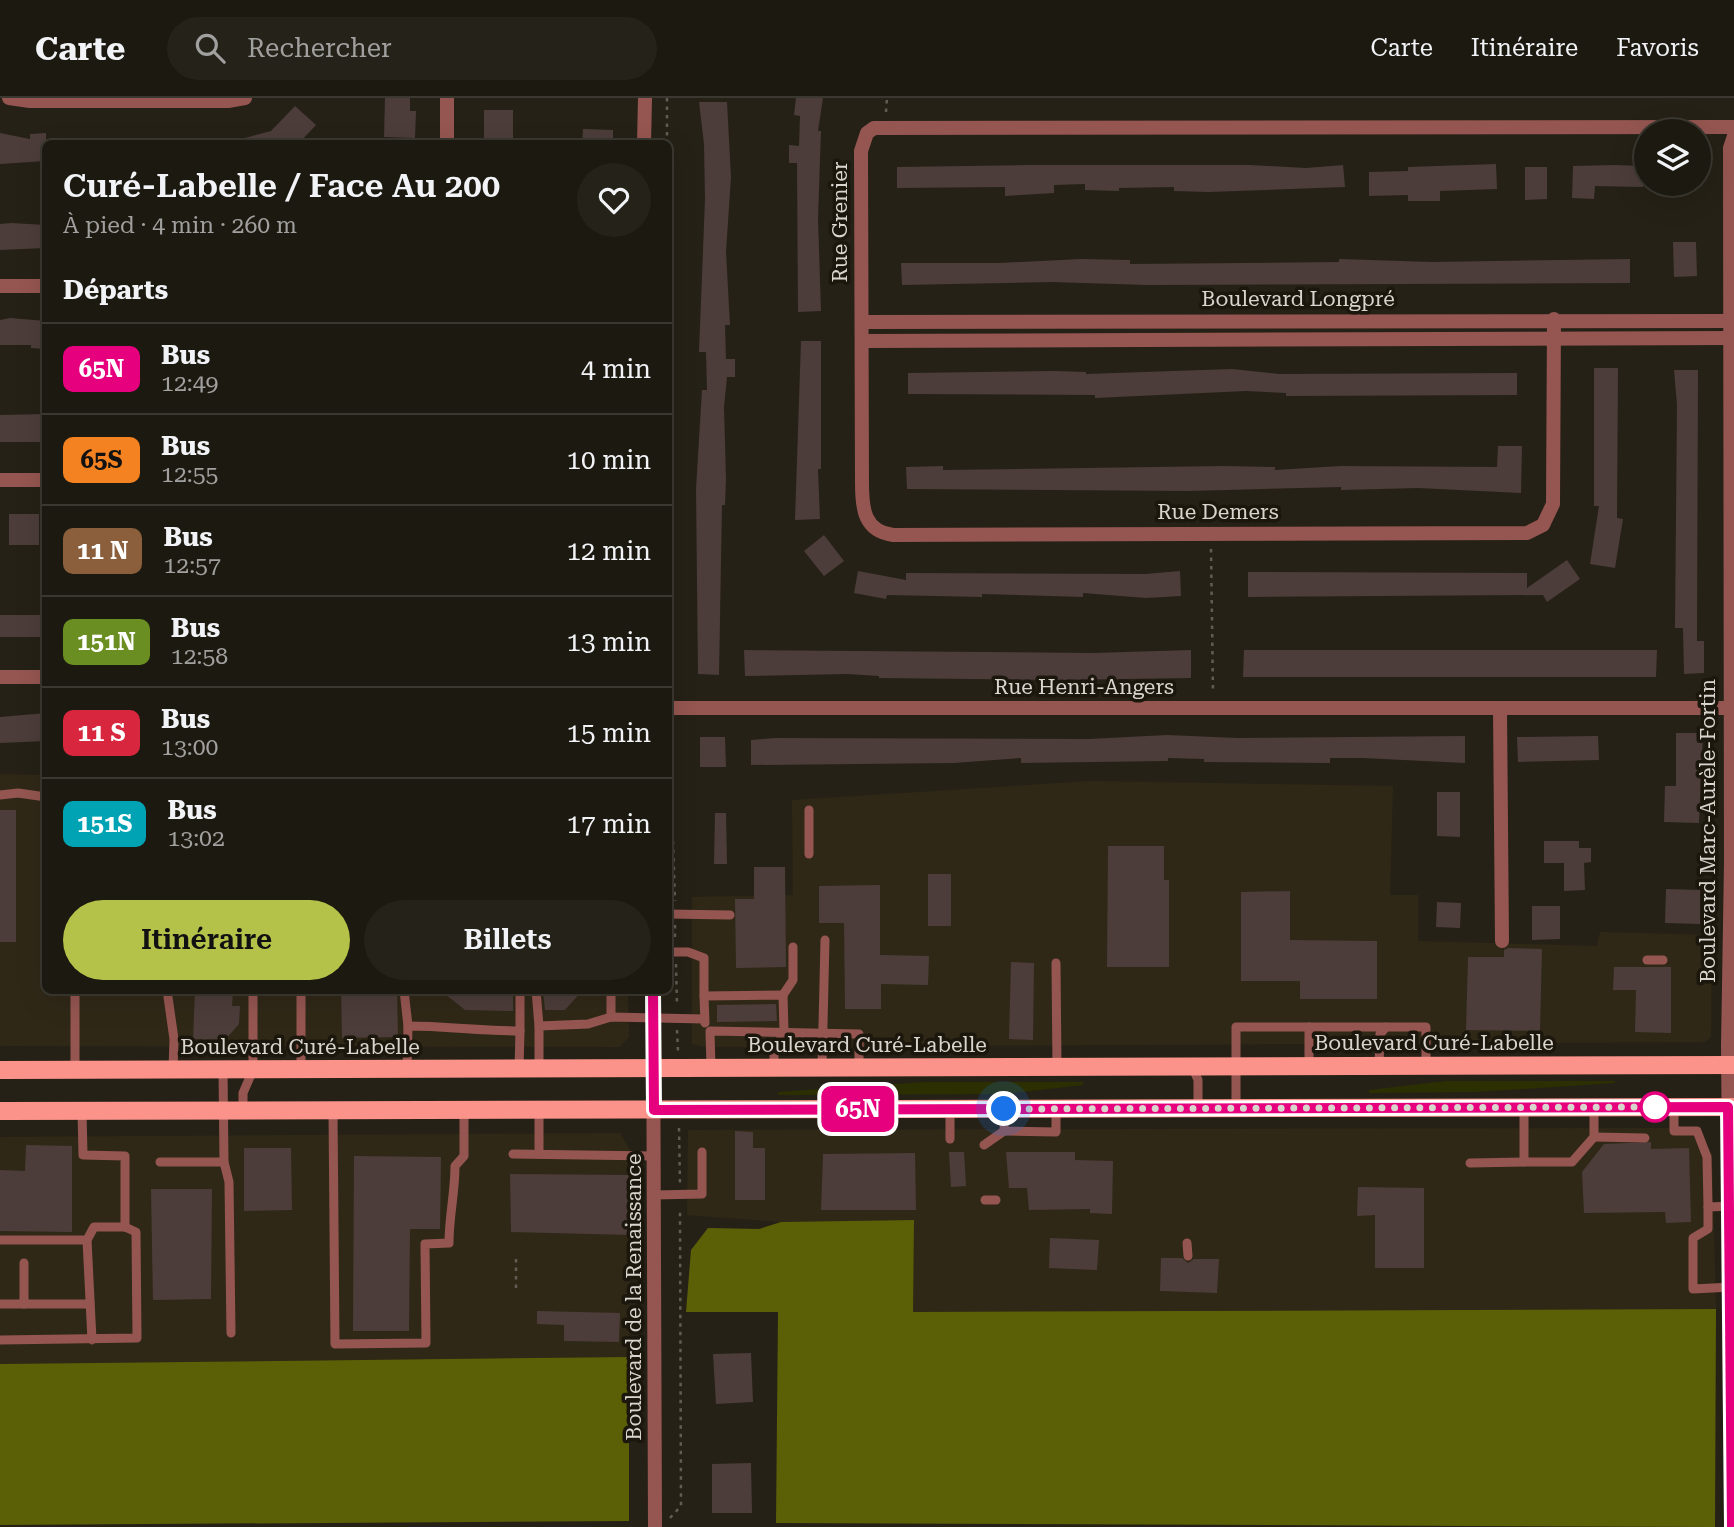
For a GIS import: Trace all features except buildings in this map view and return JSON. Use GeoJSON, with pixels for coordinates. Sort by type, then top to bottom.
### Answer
{"type":"FeatureCollection","features":[{"type":"Feature","properties":{"kind":"main road","name":"Boulevard Curé-Labelle"},"geometry":{"type":"LineString","coordinates":[[0,1070],[1731,1065]]}},
{"type":"Feature","properties":{"kind":"main road"},"geometry":{"type":"LineString","coordinates":[[0,1111],[1731,1107]]}},
{"type":"Feature","properties":{"kind":"street"},"geometry":{"type":"LineString","coordinates":[[9,98],[30,101],[140,101],[245,98]]}},
{"type":"Feature","properties":{"kind":"street"},"geometry":{"type":"LineString","coordinates":[[447,98],[447,140]]}},
{"type":"Feature","properties":{"kind":"street"},"geometry":{"type":"LineString","coordinates":[[644,140],[645,98]]}},
{"type":"Feature","properties":{"kind":"street","name":"Rue Grenier"},"geometry":{"type":"LineString","coordinates":[[862,341],[861,151],[867,133],[879,127],[1734,128]]}},
{"type":"Feature","properties":{"kind":"street","name":"Boulevard Marc-Aurèle-Fortin"},"geometry":{"type":"LineString","coordinates":[[1732,1527],[1730,148],[1734,136]]}},
{"type":"Feature","properties":{"kind":"street"},"geometry":{"type":"LineString","coordinates":[[0,286],[42,286]]}},
{"type":"Feature","properties":{"kind":"street","name":"Boulevard Longpré"},"geometry":{"type":"LineString","coordinates":[[862,322],[1554,319],[1732,321]]}},
{"type":"Feature","properties":{"kind":"street","name":"Rue Demers"},"geometry":{"type":"LineString","coordinates":[[862,341],[862,504],[868,522],[880,532],[1508,534],[1539,528],[1552,510],[1554,319]]}},
{"type":"Feature","properties":{"kind":"street","name":"Boulevard Longpré"},"geometry":{"type":"LineString","coordinates":[[862,341],[1732,338]]}},
{"type":"Feature","properties":{"kind":"street"},"geometry":{"type":"LineString","coordinates":[[0,480],[42,480]]}},
{"type":"Feature","properties":{"kind":"street"},"geometry":{"type":"LineString","coordinates":[[0,677],[42,677]]}},
{"type":"Feature","properties":{"kind":"street","name":"Rue Henri-Angers"},"geometry":{"type":"LineString","coordinates":[[672,708],[1732,708]]}},
{"type":"Feature","properties":{"kind":"street"},"geometry":{"type":"LineString","coordinates":[[1500,709],[1502,942]]}},
{"type":"Feature","properties":{"kind":"street","name":"Boulevard de la Renaissance"},"geometry":{"type":"LineString","coordinates":[[653,994],[655,1527]]}},
{"type":"Feature","properties":{"kind":"lane"},"geometry":{"type":"LineString","coordinates":[[0,795],[18,793],[42,796]]}},
{"type":"Feature","properties":{"kind":"lane"},"geometry":{"type":"LineString","coordinates":[[809,810],[809,854]]}},
{"type":"Feature","properties":{"kind":"lane"},"geometry":{"type":"LineString","coordinates":[[672,914],[730,915]]}},
{"type":"Feature","properties":{"kind":"lane"},"geometry":{"type":"LineString","coordinates":[[822,1067],[825,940]]}},
{"type":"Feature","properties":{"kind":"lane"},"geometry":{"type":"LineString","coordinates":[[774,1068],[774,1052],[783,1031],[783,995],[793,980],[793,947]]}},
{"type":"Feature","properties":{"kind":"lane"},"geometry":{"type":"LineString","coordinates":[[672,952],[688,952],[704,958],[704,1019],[705,1026],[710,1031],[711,1068]]}},
{"type":"Feature","properties":{"kind":"lane"},"geometry":{"type":"LineString","coordinates":[[1647,960],[1663,960]]}},
{"type":"Feature","properties":{"kind":"lane"},"geometry":{"type":"LineString","coordinates":[[1056,963],[1058,1067]]}},
{"type":"Feature","properties":{"kind":"lane"},"geometry":{"type":"LineString","coordinates":[[75,994],[75,1070]]}},
{"type":"Feature","properties":{"kind":"lane"},"geometry":{"type":"LineString","coordinates":[[168,994],[174,1039],[173,1070]]}},
{"type":"Feature","properties":{"kind":"lane"},"geometry":{"type":"LineString","coordinates":[[243,1111],[243,1093],[253,1070],[253,994]]}},
{"type":"Feature","properties":{"kind":"lane"},"geometry":{"type":"LineString","coordinates":[[301,994],[301,1070]]}},
{"type":"Feature","properties":{"kind":"lane"},"geometry":{"type":"LineString","coordinates":[[404,994],[408,1026],[407,1070]]}},
{"type":"Feature","properties":{"kind":"lane"},"geometry":{"type":"LineString","coordinates":[[519,1069],[520,994]]}},
{"type":"Feature","properties":{"kind":"lane"},"geometry":{"type":"LineString","coordinates":[[537,994],[539,1069]]}},
{"type":"Feature","properties":{"kind":"lane"},"geometry":{"type":"LineString","coordinates":[[611,994],[611,1017]]}},
{"type":"Feature","properties":{"kind":"lane"},"geometry":{"type":"LineString","coordinates":[[704,996],[783,995]]}},
{"type":"Feature","properties":{"kind":"lane"},"geometry":{"type":"LineString","coordinates":[[539,1026],[588,1024],[611,1017],[704,1019]]}},
{"type":"Feature","properties":{"kind":"lane"},"geometry":{"type":"LineString","coordinates":[[408,1026],[460,1025],[474,1031],[520,1031]]}},
{"type":"Feature","properties":{"kind":"lane"},"geometry":{"type":"LineString","coordinates":[[1236,1108],[1236,1027],[1426,1027],[1426,1066]]}},
{"type":"Feature","properties":{"kind":"lane"},"geometry":{"type":"LineString","coordinates":[[1309,1027],[1309,1066]]}},
{"type":"Feature","properties":{"kind":"lane"},"geometry":{"type":"LineString","coordinates":[[1379,1066],[1380,1034],[1386,1027]]}},
{"type":"Feature","properties":{"kind":"lane"},"geometry":{"type":"LineString","coordinates":[[710,1031],[859,1034],[859,1068]]}},
{"type":"Feature","properties":{"kind":"lane"},"geometry":{"type":"LineString","coordinates":[[1192,1066],[1198,1080],[1198,1108]]}},
{"type":"Feature","properties":{"kind":"lane"},"geometry":{"type":"LineString","coordinates":[[223,1070],[224,1161],[229,1182],[230,1333]]}},
{"type":"Feature","properties":{"kind":"lane"},"geometry":{"type":"LineString","coordinates":[[1524,1107],[1524,1162]]}},
{"type":"Feature","properties":{"kind":"lane"},"geometry":{"type":"LineString","coordinates":[[1470,1163],[1572,1162],[1594,1137],[1594,1107]]}},
{"type":"Feature","properties":{"kind":"lane"},"geometry":{"type":"LineString","coordinates":[[1674,1107],[1674,1131],[1697,1131],[1707,1157],[1708,1229],[1693,1238],[1693,1289],[1732,1287]]}},
{"type":"Feature","properties":{"kind":"lane"},"geometry":{"type":"LineString","coordinates":[[984,1144],[1004,1131],[1056,1132],[1056,1108]]}},
{"type":"Feature","properties":{"kind":"lane"},"geometry":{"type":"LineString","coordinates":[[950,1109],[950,1139]]}},
{"type":"Feature","properties":{"kind":"lane"},"geometry":{"type":"LineString","coordinates":[[1004,1109],[1004,1131]]}},
{"type":"Feature","properties":{"kind":"lane"},"geometry":{"type":"LineString","coordinates":[[539,1110],[539,1154]]}},
{"type":"Feature","properties":{"kind":"lane"},"geometry":{"type":"LineString","coordinates":[[82,1111],[83,1155],[125,1156],[125,1227]]}},
{"type":"Feature","properties":{"kind":"lane"},"geometry":{"type":"LineString","coordinates":[[333,1111],[335,1344],[426,1343],[425,1244],[450,1243],[449,1211],[456,1199],[455,1166],[464,1156],[464,1111]]}},
{"type":"Feature","properties":{"kind":"lane"},"geometry":{"type":"LineString","coordinates":[[1594,1137],[1644,1138]]}},
{"type":"Feature","properties":{"kind":"lane"},"geometry":{"type":"LineString","coordinates":[[654,1195],[702,1194],[702,1152]]}},
{"type":"Feature","properties":{"kind":"lane"},"geometry":{"type":"LineString","coordinates":[[513,1154],[654,1156]]}},
{"type":"Feature","properties":{"kind":"lane"},"geometry":{"type":"LineString","coordinates":[[160,1162],[224,1161]]}},
{"type":"Feature","properties":{"kind":"lane"},"geometry":{"type":"LineString","coordinates":[[1708,1207],[1731,1206]]}},
{"type":"Feature","properties":{"kind":"lane"},"geometry":{"type":"LineString","coordinates":[[0,1340],[92,1340],[137,1338],[136,1232],[125,1227],[94,1227],[87,1240],[92,1340]]}},
{"type":"Feature","properties":{"kind":"lane"},"geometry":{"type":"LineString","coordinates":[[0,1240],[87,1240]]}},
{"type":"Feature","properties":{"kind":"lane"},"geometry":{"type":"LineString","coordinates":[[1187,1243],[1188,1256]]}},
{"type":"Feature","properties":{"kind":"lane"},"geometry":{"type":"LineString","coordinates":[[24,1263],[24,1304]]}},
{"type":"Feature","properties":{"kind":"lane"},"geometry":{"type":"LineString","coordinates":[[0,1304],[89,1304]]}},
{"type":"Feature","properties":{"kind":"path"},"geometry":{"type":"LineString","coordinates":[[667,98],[667,140]]}},
{"type":"Feature","properties":{"kind":"path"},"geometry":{"type":"LineString","coordinates":[[885,115],[887,98]]}},
{"type":"Feature","properties":{"kind":"path"},"geometry":{"type":"LineString","coordinates":[[1211,549],[1213,697]]}},
{"type":"Feature","properties":{"kind":"path"},"geometry":{"type":"LineString","coordinates":[[672,814],[675,901]]}},
{"type":"Feature","properties":{"kind":"path"},"geometry":{"type":"LineString","coordinates":[[675,926],[675,934]]}},
{"type":"Feature","properties":{"kind":"path"},"geometry":{"type":"LineString","coordinates":[[676,965],[677,1007]]}},
{"type":"Feature","properties":{"kind":"path"},"geometry":{"type":"LineString","coordinates":[[677,1031],[677,1068]]}},
{"type":"Feature","properties":{"kind":"path"},"geometry":{"type":"LineString","coordinates":[[677,1110],[680,1183]]}},
{"type":"Feature","properties":{"kind":"path"},"geometry":{"type":"LineString","coordinates":[[674,1515],[681,1506],[680,1204]]}},
{"type":"Feature","properties":{"kind":"path"},"geometry":{"type":"LineString","coordinates":[[516,1258],[516,1288]]}},
{"type":"Feature","properties":{"kind":"shaded area"},"geometry":{"type":"Polygon","coordinates":[[[0,774],[42,775],[42,994],[628,994],[629,1037],[619,1047],[0,1046],[0,774]]]}},
{"type":"Feature","properties":{"kind":"shaded area"},"geometry":{"type":"Polygon","coordinates":[[[1091,781],[1393,786],[1390,895],[1418,895],[1418,941],[1597,946],[1600,932],[1712,935],[1711,1037],[1705,1042],[705,1047],[692,1044],[692,897],[793,895],[792,800],[1091,781]]]}},
{"type":"Feature","properties":{"kind":"shaded area"},"geometry":{"type":"Polygon","coordinates":[[[1696,1128],[1712,1154],[1716,1309],[912,1312],[914,1220],[781,1222],[687,1215],[688,1130],[1696,1128]]]}},
{"type":"Feature","properties":{"kind":"shaded area"},"geometry":{"type":"Polygon","coordinates":[[[620,1133],[630,1150],[629,1357],[0,1364],[0,1137],[620,1133]]]}},
{"type":"Feature","properties":{"kind":"shaded area"},"geometry":{"type":"Polygon","coordinates":[[[914,1220],[913,1312],[1716,1309],[1715,1527],[776,1523],[778,1312],[686,1312],[691,1250],[708,1228],[759,1229],[781,1222],[914,1220]]]}},
{"type":"Feature","properties":{"kind":"shaded area"},"geometry":{"type":"Polygon","coordinates":[[[629,1357],[629,1521],[0,1525],[0,1364],[629,1357]]]}},
{"type":"Feature","properties":{"kind":"green space"},"geometry":{"type":"Polygon","coordinates":[[[1446,1081],[1615,1083],[1476,1092],[1369,1093],[1369,1090],[1446,1081]]]}},
{"type":"Feature","properties":{"kind":"green space"},"geometry":{"type":"Polygon","coordinates":[[[926,1082],[1083,1082],[1083,1085],[1004,1094],[778,1095],[778,1092],[926,1082]]]}},
{"type":"Feature","properties":{"kind":"bus line","name":"65N"},"geometry":{"type":"LineString","coordinates":[[653,994],[654,1110],[1728,1107],[1732,1527]]}},
{"type":"Feature","properties":{"kind":"route"},"geometry":{"type":"LineString","coordinates":[[1004,1109],[1655,1107]]}}]}
